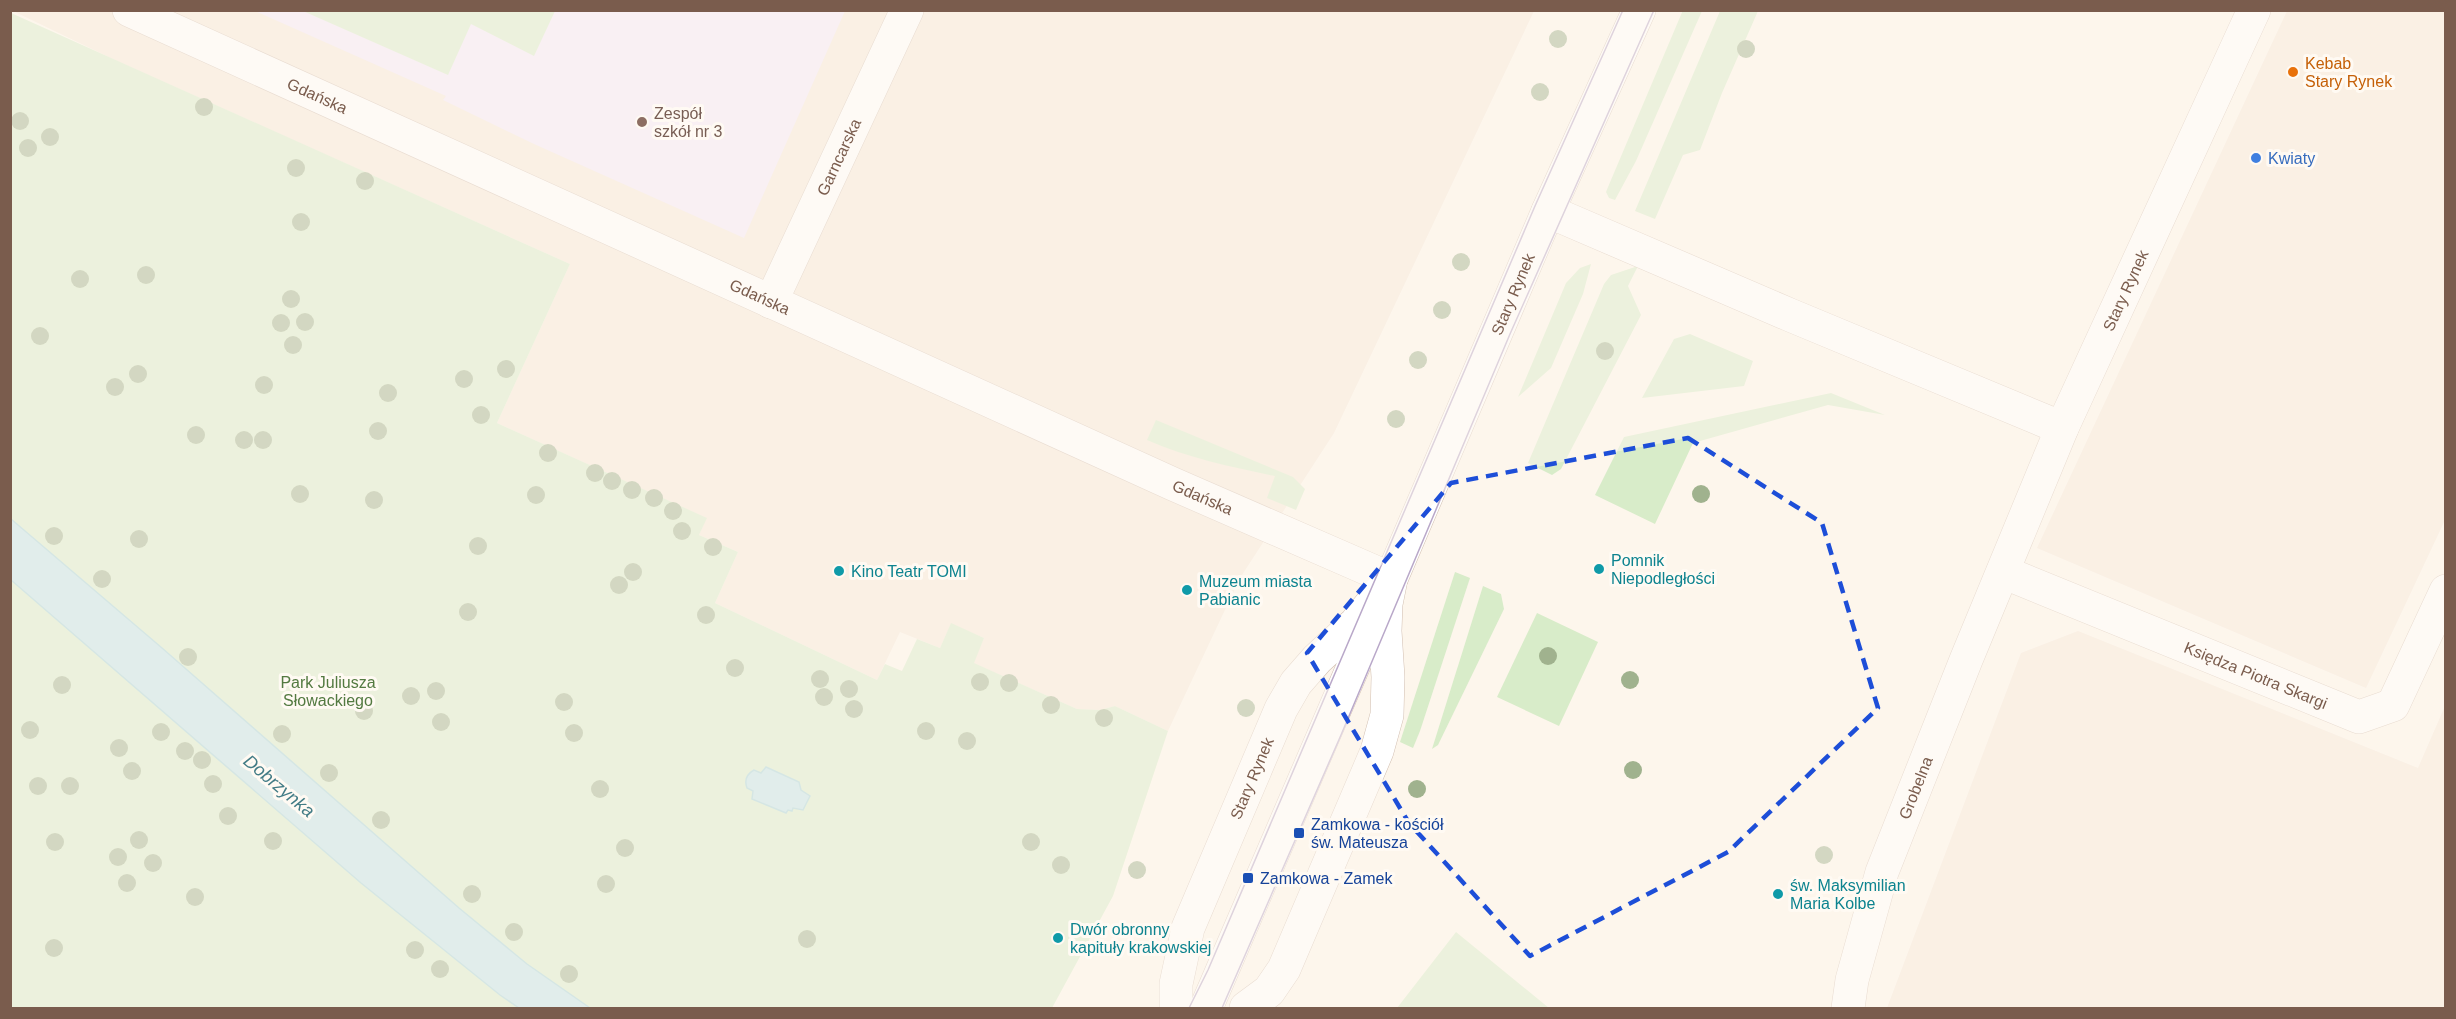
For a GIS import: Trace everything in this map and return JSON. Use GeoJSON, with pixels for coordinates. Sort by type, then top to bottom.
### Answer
{"type":"FeatureCollection","features":[{"type":"Feature","properties":{"kind":"street","name":"Gdańska"},"geometry":{"type":"LineString","coordinates":[[129,10],[1173,484],[1391,579]]}},
{"type":"Feature","properties":{"kind":"street","name":"Garncarska"},"geometry":{"type":"LineString","coordinates":[[771,302],[907,10]]}},
{"type":"Feature","properties":{"kind":"street","name":"Stary Rynek"},"geometry":{"type":"LineString","coordinates":[[1246,1008],[1269,991],[1284,969],[1377,751],[1387,715],[1388,677],[1385,631],[1386,604],[1391,579],[1548,211],[1639,10]]}},
{"type":"Feature","properties":{"kind":"street","name":"Stary Rynek"},"geometry":{"type":"LineString","coordinates":[[2002,572],[2062,428],[2254,10]]}},
{"type":"Feature","properties":{"kind":"street"},"geometry":{"type":"LineString","coordinates":[[1548,211],[2062,428]]}},
{"type":"Feature","properties":{"kind":"street","name":"Księdza Piotra Skargi"},"geometry":{"type":"LineString","coordinates":[[2002,572],[2359,717],[2393,705],[2445,591]]}},
{"type":"Feature","properties":{"kind":"street","name":"Grobelna"},"geometry":{"type":"LineString","coordinates":[[1848,1008],[1852,980],[1882,872],[2002,572]]}},
{"type":"Feature","properties":{"kind":"street","name":"Stary Rynek"},"geometry":{"type":"LineString","coordinates":[[1176,1008],[1179,965],[1188,928],[1281,709],[1296,682],[1317,658],[1356,623],[1391,579]]}},
{"type":"Feature","properties":{"kind":"street"},"geometry":{"type":"LineString","coordinates":[[1206,1008],[1391,579]]}},
{"type":"Feature","properties":{"kind":"highlighted area"},"geometry":{"type":"Polygon","coordinates":[[[1688,438],[1822,523],[1878,708],[1728,852],[1530,956],[1409,823],[1307,653],[1451,483],[1688,438]]]}},
{"type":"Feature","properties":{"kind":"shaded area"},"geometry":{"type":"Polygon","coordinates":[[[11,10],[1534,11],[1334,433],[1240,578],[1168,731],[1115,706],[1100,710],[1077,709],[973,663],[984,638],[951,624],[940,648],[900,632],[877,680],[715,603],[738,552],[699,535],[706,518],[497,423],[570,264],[117,61],[11,10]]]}},
{"type":"Feature","properties":{"kind":"shaded area","name":"Zespół szkół nr 3"},"geometry":{"type":"Polygon","coordinates":[[[255,11],[845,11],[744,238],[534,144],[443,100],[446,96],[255,11]]]}},
{"type":"Feature","properties":{"kind":"shaded area"},"geometry":{"type":"Polygon","coordinates":[[[2287,11],[2445,11],[2445,520],[2366,688],[2037,548],[2287,11]]]}},
{"type":"Feature","properties":{"kind":"shaded area"},"geometry":{"type":"Polygon","coordinates":[[[2078,631],[2418,768],[2445,706],[2445,1008],[1887,1008],[2021,653],[2078,631]]]}},
{"type":"Feature","properties":{"kind":"green space"},"geometry":{"type":"Polygon","coordinates":[[[1683,10],[1702,11],[1636,161],[1615,200],[1609,198],[1606,192],[1683,10]]]}},
{"type":"Feature","properties":{"kind":"green space"},"geometry":{"type":"Polygon","coordinates":[[[303,11],[555,11],[534,56],[471,24],[448,75],[303,11]]]}},
{"type":"Feature","properties":{"kind":"green space"},"geometry":{"type":"Polygon","coordinates":[[[1720,11],[1758,11],[1700,150],[1683,155],[1655,219],[1635,211],[1720,11]]]}},
{"type":"Feature","properties":{"kind":"green space","name":"Park Juliusza Słowackiego"},"geometry":{"type":"Polygon","coordinates":[[[11,13],[570,264],[497,423],[707,518],[699,535],[738,552],[715,603],[877,680],[885,664],[902,671],[917,639],[940,648],[951,623],[984,638],[974,663],[1077,709],[1100,710],[1115,706],[1168,731],[1113,896],[1052,1008],[11,1008],[11,13]]]}},
{"type":"Feature","properties":{"kind":"green space"},"geometry":{"type":"Polygon","coordinates":[[[1591,264],[1583,294],[1551,368],[1518,397],[1566,283],[1580,268],[1591,264]]]}},
{"type":"Feature","properties":{"kind":"green space"},"geometry":{"type":"Polygon","coordinates":[[[1638,266],[1628,286],[1641,315],[1561,469],[1552,475],[1528,463],[1604,284],[1611,275],[1638,266]]]}},
{"type":"Feature","properties":{"kind":"green space"},"geometry":{"type":"Polygon","coordinates":[[[1690,334],[1753,361],[1744,386],[1642,398],[1674,339],[1690,334]]]}},
{"type":"Feature","properties":{"kind":"green space"},"geometry":{"type":"Polygon","coordinates":[[[1831,393],[1885,415],[1828,405],[1693,443],[1655,524],[1595,495],[1624,437],[1831,393]]]}},
{"type":"Feature","properties":{"kind":"green space"},"geometry":{"type":"Polygon","coordinates":[[[1156,420],[1293,477],[1305,489],[1296,510],[1267,498],[1275,476],[1194,457],[1147,440],[1156,420]]]}},
{"type":"Feature","properties":{"kind":"green space"},"geometry":{"type":"Polygon","coordinates":[[[1455,572],[1470,578],[1413,748],[1400,742],[1455,572]]]}},
{"type":"Feature","properties":{"kind":"green space"},"geometry":{"type":"Polygon","coordinates":[[[1483,586],[1501,594],[1504,609],[1438,745],[1432,749],[1483,586]]]}},
{"type":"Feature","properties":{"kind":"green space"},"geometry":{"type":"Polygon","coordinates":[[[1537,613],[1598,642],[1559,726],[1497,697],[1537,613]]]}},
{"type":"Feature","properties":{"kind":"green space"},"geometry":{"type":"Polygon","coordinates":[[[1456,932],[1549,1008],[1397,1008],[1456,932]]]}},
{"type":"Feature","properties":{"kind":"water","name":"Dobrzynka"},"geometry":{"type":"Polygon","coordinates":[[[11,519],[459,908],[527,964],[590,1008],[519,1008],[361,883],[11,580],[11,519]]]}},
{"type":"Feature","properties":{"kind":"water"},"geometry":{"type":"Polygon","coordinates":[[[766,767],[799,782],[801,790],[810,796],[803,810],[793,808],[792,811],[788,810],[786,813],[752,799],[753,791],[747,788],[747,778],[754,770],[761,773],[766,767]]]}},
{"type":"Feature","properties":{"kind":"tram line"},"geometry":{"type":"LineString","coordinates":[[1189,1008],[1208,970],[1535,206],[1623,10]]}},
{"type":"Feature","properties":{"kind":"tram line"},"geometry":{"type":"LineString","coordinates":[[1222,1008],[1341,735],[1510,334],[1654,10]]}},
{"type":"Feature","properties":{"kind":"place","name":"Kebab Stary Rynek"},"geometry":{"type":"Point","coordinates":[2293,72]}},
{"type":"Feature","properties":{"kind":"place","name":"Zespół szkół nr 3"},"geometry":{"type":"Point","coordinates":[642,122]}},
{"type":"Feature","properties":{"kind":"place","name":"Kwiaty"},"geometry":{"type":"Point","coordinates":[2256,158]}},
{"type":"Feature","properties":{"kind":"place","name":"Pomnik Niepodległości"},"geometry":{"type":"Point","coordinates":[1599,569]}},
{"type":"Feature","properties":{"kind":"place","name":"Kino Teatr TOMI"},"geometry":{"type":"Point","coordinates":[839,571]}},
{"type":"Feature","properties":{"kind":"place","name":"Muzeum miasta Pabianic"},"geometry":{"type":"Point","coordinates":[1187,590]}},
{"type":"Feature","properties":{"kind":"place","name":"Zamkowa - kościół św. Mateusza"},"geometry":{"type":"Point","coordinates":[1299,833]}},
{"type":"Feature","properties":{"kind":"place","name":"Zamkowa - Zamek"},"geometry":{"type":"Point","coordinates":[1248,878]}},
{"type":"Feature","properties":{"kind":"place","name":"św. Maksymilian Maria Kolbe"},"geometry":{"type":"Point","coordinates":[1778,894]}},
{"type":"Feature","properties":{"kind":"place","name":"Dwór obronny kapituły krakowskiej"},"geometry":{"type":"Point","coordinates":[1058,938]}}]}
